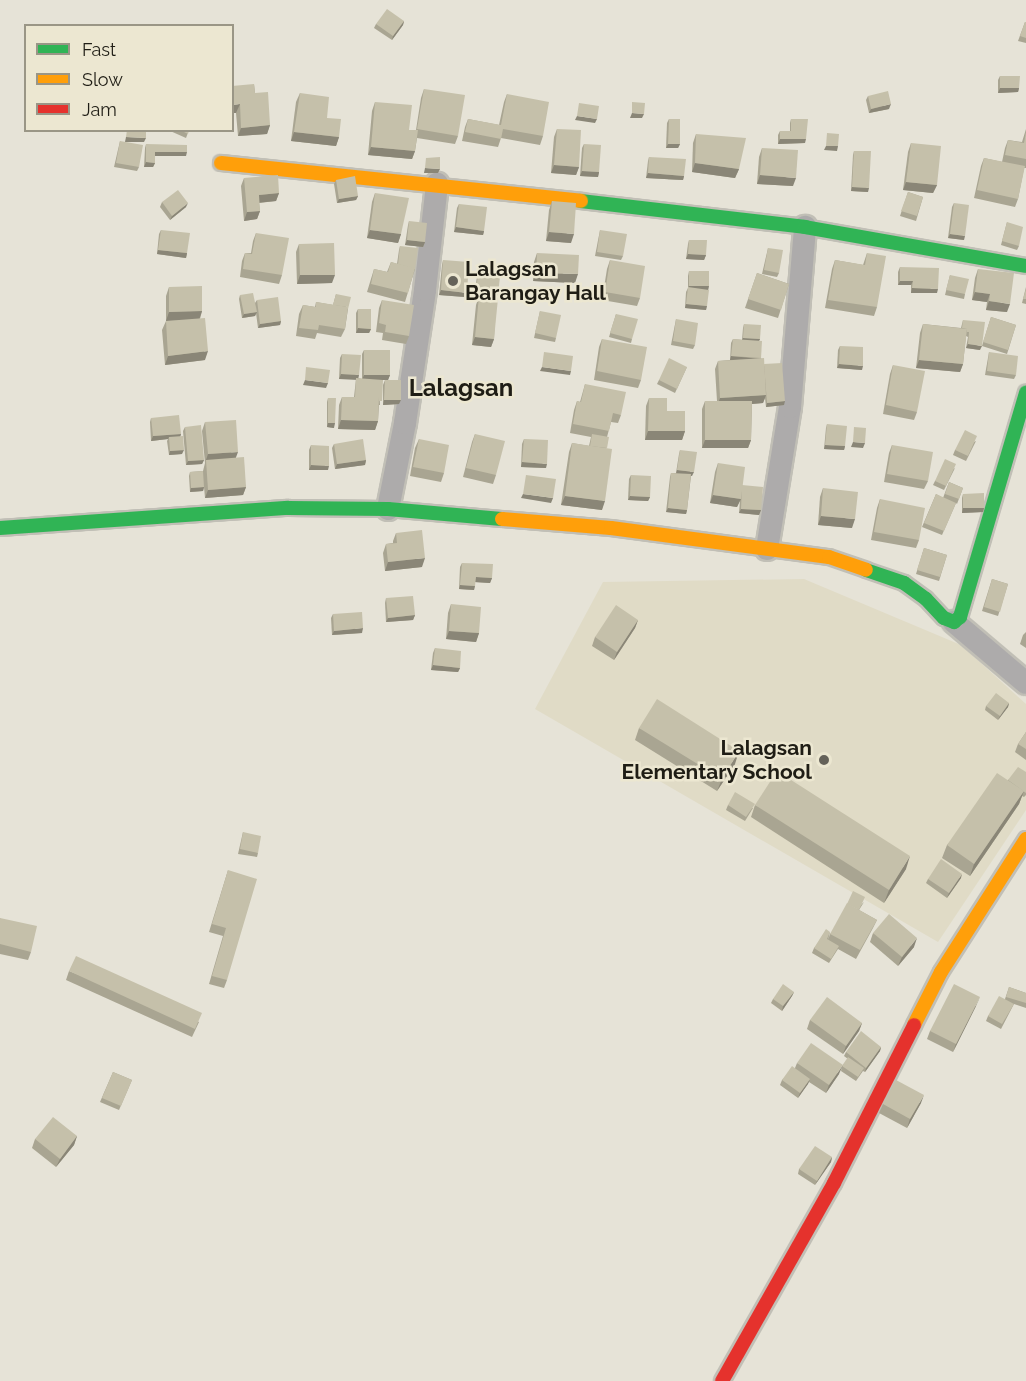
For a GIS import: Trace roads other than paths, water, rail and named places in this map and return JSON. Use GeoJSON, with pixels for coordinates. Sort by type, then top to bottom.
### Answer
{"type":"FeatureCollection","features":[{"type":"Feature","properties":{"kind":"street"},"geometry":{"type":"LineString","coordinates":[[221,164],[437,184],[805,227],[1026,266]]}},
{"type":"Feature","properties":{"kind":"street"},"geometry":{"type":"LineString","coordinates":[[388,509],[405,423],[425,290],[437,184]]}},
{"type":"Feature","properties":{"kind":"street"},"geometry":{"type":"LineString","coordinates":[[767,549],[790,407],[805,227]]}},
{"type":"Feature","properties":{"kind":"street"},"geometry":{"type":"LineString","coordinates":[[954,621],[960,617],[1026,393]]}},
{"type":"Feature","properties":{"kind":"street"},"geometry":{"type":"LineString","coordinates":[[0,528],[288,508],[388,509],[611,528],[829,557],[904,583],[926,599],[944,618],[954,621],[1026,683]]}},
{"type":"Feature","properties":{"kind":"street"},"geometry":{"type":"LineString","coordinates":[[722,1381],[834,1183],[942,972],[1026,839]]}},
{"type":"Feature","properties":{"kind":"place","name":"Lalagsan Barangay Hall"},"geometry":{"type":"Point","coordinates":[453,281]}},
{"type":"Feature","properties":{"kind":"place","name":"Lalagsan Elementary School"},"geometry":{"type":"Point","coordinates":[824,760]}},
{"type":"Feature","properties":{"kind":"district","name":"Lalagsan"},"geometry":{"type":"Point","coordinates":[461,388]}}]}
